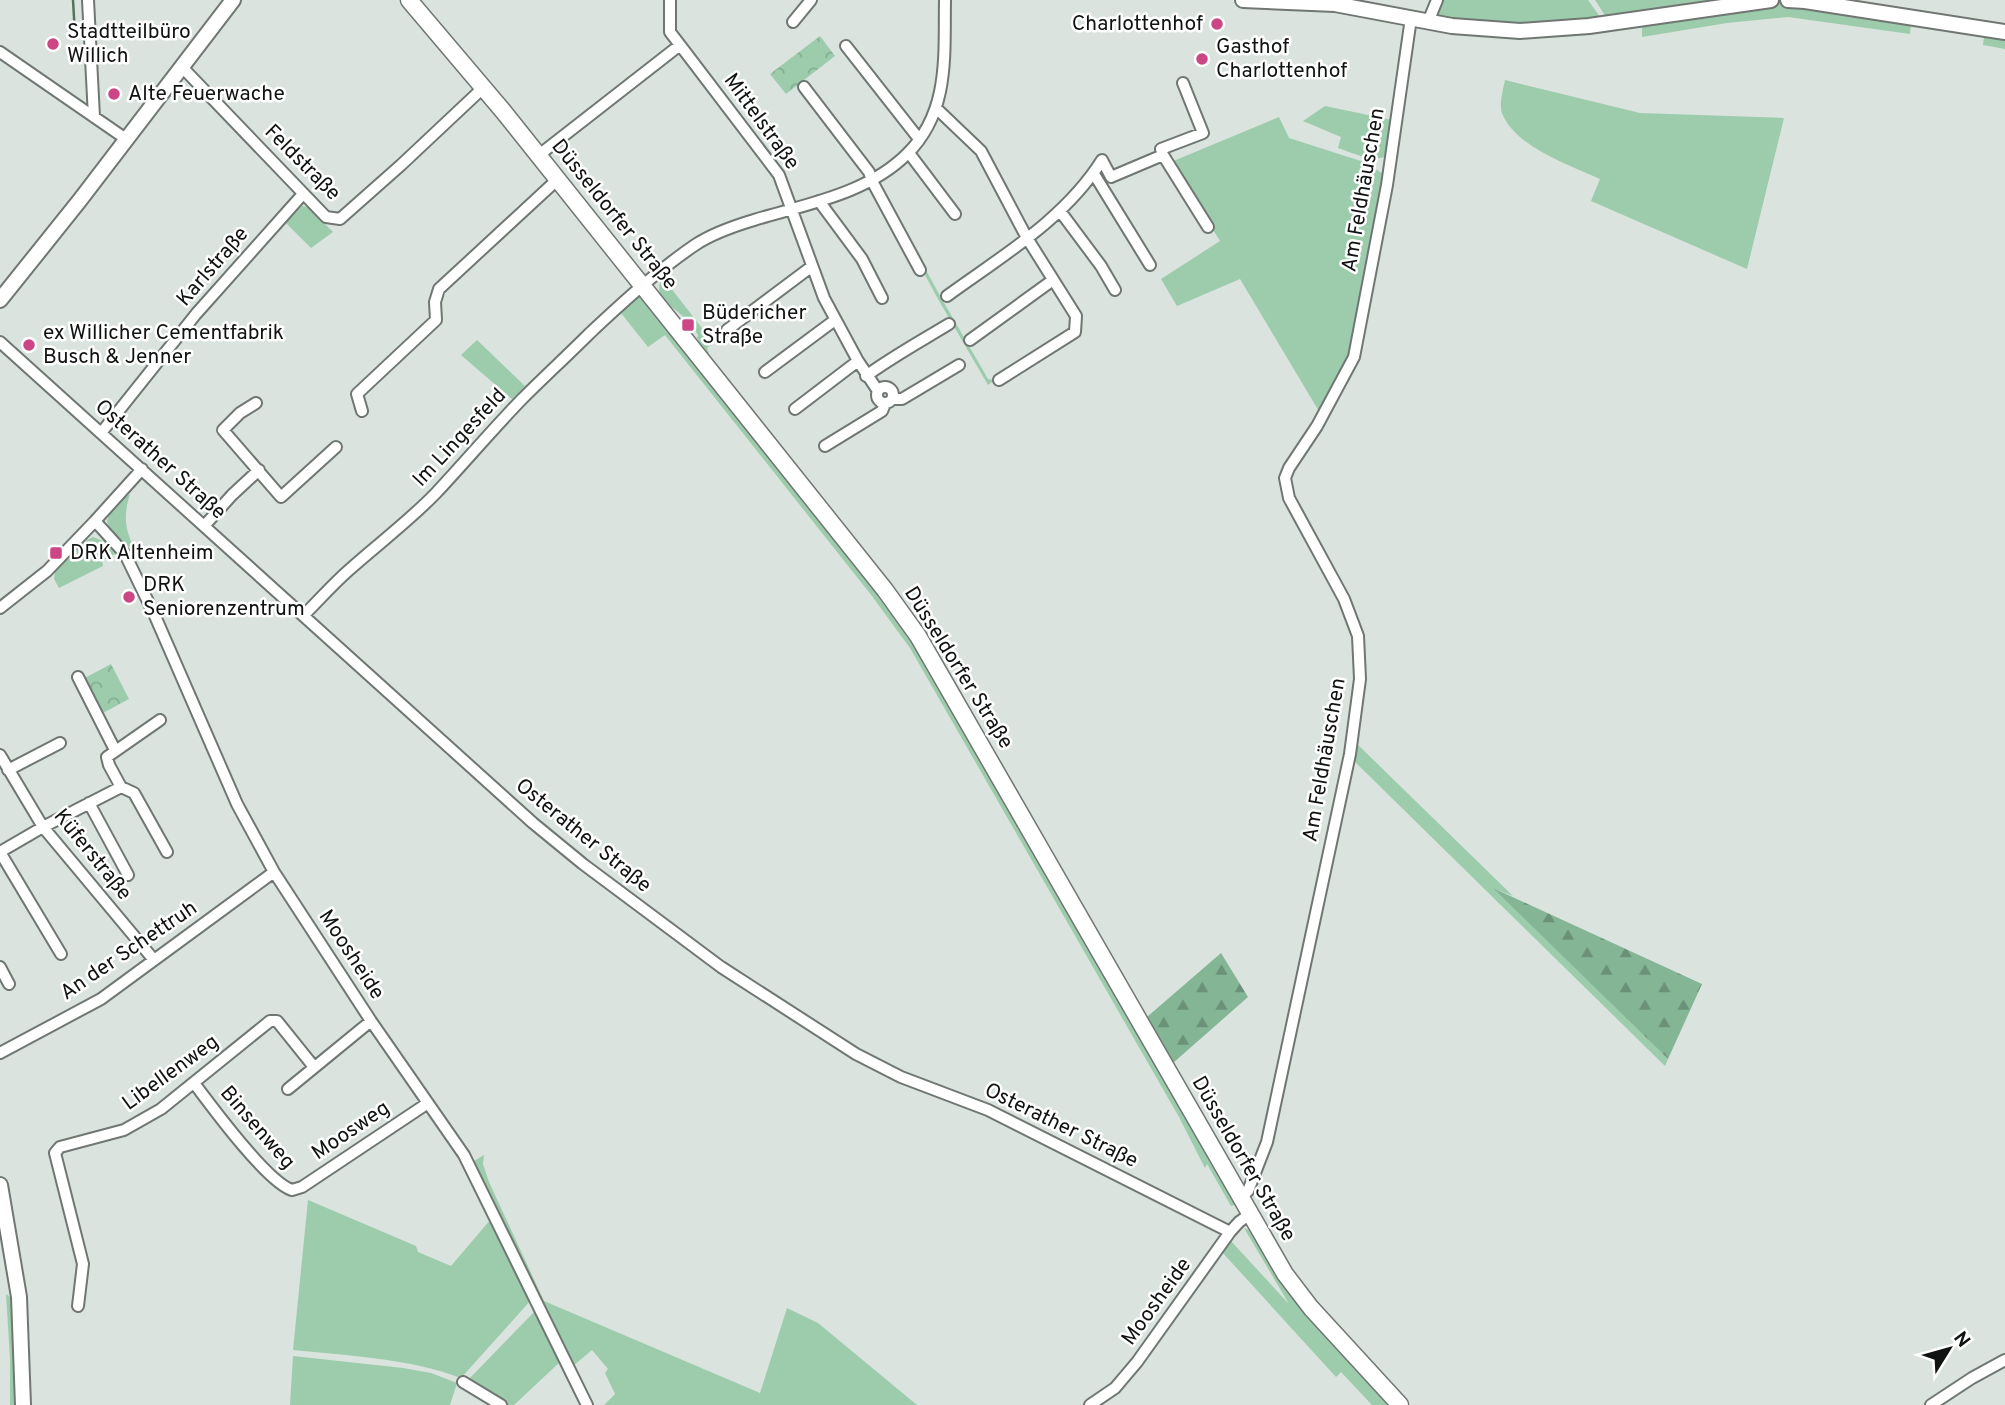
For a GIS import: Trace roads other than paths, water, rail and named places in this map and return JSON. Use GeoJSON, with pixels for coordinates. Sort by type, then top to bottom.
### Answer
{"type":"FeatureCollection","features":[{"type":"Feature","properties":{"kind":"main road","name":"Düsseldorfer Straße"},"geometry":{"type":"LineString","coordinates":[[409,0],[539,155],[885,590],[918,636],[1285,1274],[1311,1308],[1400,1405]]}},
{"type":"Feature","properties":{"kind":"street"},"geometry":{"type":"LineString","coordinates":[[88,0],[94,117]]}},
{"type":"Feature","properties":{"kind":"street"},"geometry":{"type":"LineString","coordinates":[[0,300],[233,0]]}},
{"type":"Feature","properties":{"kind":"street","name":"Mittelstraße"},"geometry":{"type":"LineString","coordinates":[[670,0],[670,32],[779,175],[811,267],[835,320],[866,376],[878,391],[888,387],[894,393],[889,401]]}},
{"type":"Feature","properties":{"kind":"street"},"geometry":{"type":"LineString","coordinates":[[793,22],[811,0]]}},
{"type":"Feature","properties":{"kind":"street"},"geometry":{"type":"LineString","coordinates":[[642,285],[698,243],[732,227],[819,201],[872,181],[909,153],[936,108],[943,86],[945,0]]}},
{"type":"Feature","properties":{"kind":"street"},"geometry":{"type":"LineString","coordinates":[[1243,0],[1335,4],[1493,31],[1589,26],[1771,0]]}},
{"type":"Feature","properties":{"kind":"street"},"geometry":{"type":"LineString","coordinates":[[1429,22],[1437,0]]}},
{"type":"Feature","properties":{"kind":"street"},"geometry":{"type":"LineString","coordinates":[[1788,0],[2005,32]]}},
{"type":"Feature","properties":{"kind":"street","name":"Am Feldhäuschen"},"geometry":{"type":"LineString","coordinates":[[1240,1198],[1248,1191],[1267,1143],[1350,754],[1360,679],[1358,636],[1344,599],[1289,498],[1285,478],[1354,357],[1387,185],[1411,18]]}},
{"type":"Feature","properties":{"kind":"street"},"geometry":{"type":"LineString","coordinates":[[539,155],[680,45]]}},
{"type":"Feature","properties":{"kind":"street"},"geometry":{"type":"LineString","coordinates":[[846,46],[919,139]]}},
{"type":"Feature","properties":{"kind":"street"},"geometry":{"type":"LineString","coordinates":[[0,52],[126,139]]}},
{"type":"Feature","properties":{"kind":"street","name":"Feldstraße"},"geometry":{"type":"LineString","coordinates":[[182,67],[326,218],[340,219],[484,87]]}},
{"type":"Feature","properties":{"kind":"street"},"geometry":{"type":"LineString","coordinates":[[1182,83],[1203,133],[1161,149],[1208,227]]}},
{"type":"Feature","properties":{"kind":"street"},"geometry":{"type":"LineString","coordinates":[[804,87],[869,172],[920,270]]}},
{"type":"Feature","properties":{"kind":"street"},"geometry":{"type":"LineString","coordinates":[[936,108],[981,151],[1027,238],[1076,316],[1075,332],[999,380]]}},
{"type":"Feature","properties":{"kind":"street"},"geometry":{"type":"LineString","coordinates":[[909,153],[955,214]]}},
{"type":"Feature","properties":{"kind":"street"},"geometry":{"type":"LineString","coordinates":[[947,296],[1060,211],[1094,174],[1102,160],[1111,177],[1163,155]]}},
{"type":"Feature","properties":{"kind":"street"},"geometry":{"type":"LineString","coordinates":[[1094,174],[1150,265]]}},
{"type":"Feature","properties":{"kind":"street"},"geometry":{"type":"LineString","coordinates":[[362,411],[358,394],[436,320],[435,303],[439,289],[558,179]]}},
{"type":"Feature","properties":{"kind":"street","name":"Karlstraße"},"geometry":{"type":"LineString","coordinates":[[101,433],[196,314],[303,194]]}},
{"type":"Feature","properties":{"kind":"street"},"geometry":{"type":"LineString","coordinates":[[819,201],[862,258],[882,298]]}},
{"type":"Feature","properties":{"kind":"street"},"geometry":{"type":"LineString","coordinates":[[1060,211],[1099,262],[1115,290]]}},
{"type":"Feature","properties":{"kind":"street"},"geometry":{"type":"LineString","coordinates":[[727,330],[811,267]]}},
{"type":"Feature","properties":{"kind":"street"},"geometry":{"type":"LineString","coordinates":[[971,340],[1053,280]]}},
{"type":"Feature","properties":{"kind":"street","name":"Im Lingesfeld"},"geometry":{"type":"LineString","coordinates":[[304,615],[348,571],[433,495],[521,401],[642,285]]}},
{"type":"Feature","properties":{"kind":"street"},"geometry":{"type":"LineString","coordinates":[[765,372],[835,320]]}},
{"type":"Feature","properties":{"kind":"street"},"geometry":{"type":"LineString","coordinates":[[866,376],[949,324]]}},
{"type":"Feature","properties":{"kind":"street","name":"Osterather Straße"},"geometry":{"type":"LineString","coordinates":[[0,342],[541,830],[615,889],[752,988],[840,1045],[876,1065],[994,1113],[1230,1232]]}},
{"type":"Feature","properties":{"kind":"street"},"geometry":{"type":"LineString","coordinates":[[795,409],[858,361]]}},
{"type":"Feature","properties":{"kind":"street"},"geometry":{"type":"LineString","coordinates":[[825,446],[882,411],[889,401],[902,399],[959,365]]}},
{"type":"Feature","properties":{"kind":"street"},"geometry":{"type":"LineString","coordinates":[[256,403],[240,413],[223,430],[281,496],[336,447]]}},
{"type":"Feature","properties":{"kind":"street"},"geometry":{"type":"LineString","coordinates":[[0,608],[47,571],[142,469]]}},
{"type":"Feature","properties":{"kind":"street"},"geometry":{"type":"LineString","coordinates":[[205,526],[259,470]]}},
{"type":"Feature","properties":{"kind":"street","name":"Moosheide"},"geometry":{"type":"LineString","coordinates":[[95,521],[125,554],[237,804],[274,872],[469,1165],[587,1405]]}},
{"type":"Feature","properties":{"kind":"street"},"geometry":{"type":"LineString","coordinates":[[78,677],[115,750]]}},
{"type":"Feature","properties":{"kind":"street"},"geometry":{"type":"LineString","coordinates":[[160,720],[107,757],[121,787],[134,793],[167,852]]}},
{"type":"Feature","properties":{"kind":"street"},"geometry":{"type":"LineString","coordinates":[[8,770],[60,743]]}},
{"type":"Feature","properties":{"kind":"street","name":"Küferstraße"},"geometry":{"type":"LineString","coordinates":[[0,755],[43,827],[154,960]]}},
{"type":"Feature","properties":{"kind":"street"},"geometry":{"type":"LineString","coordinates":[[61,954],[0,852],[121,787]]}},
{"type":"Feature","properties":{"kind":"street"},"geometry":{"type":"LineString","coordinates":[[89,803],[128,875]]}},
{"type":"Feature","properties":{"kind":"street","name":"An der Schettruh"},"geometry":{"type":"LineString","coordinates":[[0,1053],[101,999],[274,872]]}},
{"type":"Feature","properties":{"kind":"street"},"geometry":{"type":"LineString","coordinates":[[0,967],[9,984]]}},
{"type":"Feature","properties":{"kind":"street","name":"Libellenweg"},"geometry":{"type":"LineString","coordinates":[[78,1306],[83,1264],[55,1153],[60,1146],[124,1130],[161,1109],[270,1021],[277,1021],[314,1067]]}},
{"type":"Feature","properties":{"kind":"street"},"geometry":{"type":"LineString","coordinates":[[288,1089],[371,1021]]}},
{"type":"Feature","properties":{"kind":"street","name":"Binsenweg"},"geometry":{"type":"LineString","coordinates":[[194,1083],[238,1140],[274,1178],[288,1189],[296,1190]]}},
{"type":"Feature","properties":{"kind":"street","name":"Moosweg"},"geometry":{"type":"LineString","coordinates":[[296,1190],[428,1103]]}},
{"type":"Feature","properties":{"kind":"street"},"geometry":{"type":"LineString","coordinates":[[0,1185],[18,1288],[23,1405]]}},
{"type":"Feature","properties":{"kind":"street","name":"Moosheide"},"geometry":{"type":"LineString","coordinates":[[1090,1405],[1115,1388],[1138,1362],[1230,1232],[1250,1214]]}},
{"type":"Feature","properties":{"kind":"street"},"geometry":{"type":"LineString","coordinates":[[1931,1405],[2005,1360]]}},
{"type":"Feature","properties":{"kind":"street"},"geometry":{"type":"LineString","coordinates":[[463,1382],[500,1405]]}},
{"type":"Feature","properties":{"kind":"waterway"},"geometry":{"type":"LineString","coordinates":[[73,0],[75,35]]}},
{"type":"Feature","properties":{"kind":"place","name":"Charlottenhof"},"geometry":{"type":"Point","coordinates":[1217,24]}},
{"type":"Feature","properties":{"kind":"place","name":"Stadtteilbüro Willich"},"geometry":{"type":"Point","coordinates":[53,44]}},
{"type":"Feature","properties":{"kind":"place","name":"Gasthof Charlottenhof"},"geometry":{"type":"Point","coordinates":[1202,59]}},
{"type":"Feature","properties":{"kind":"place","name":"Alte Feuerwache"},"geometry":{"type":"Point","coordinates":[114,94]}},
{"type":"Feature","properties":{"kind":"place","name":"Büdericher Straße"},"geometry":{"type":"Point","coordinates":[688,325]}},
{"type":"Feature","properties":{"kind":"place","name":"ex Willicher Cementfabrik Busch & Jenner"},"geometry":{"type":"Point","coordinates":[29,345]}},
{"type":"Feature","properties":{"kind":"place","name":"DRK Altenheim"},"geometry":{"type":"Point","coordinates":[56,553]}},
{"type":"Feature","properties":{"kind":"place","name":"DRK Seniorenzentrum"},"geometry":{"type":"Point","coordinates":[129,597]}}]}
